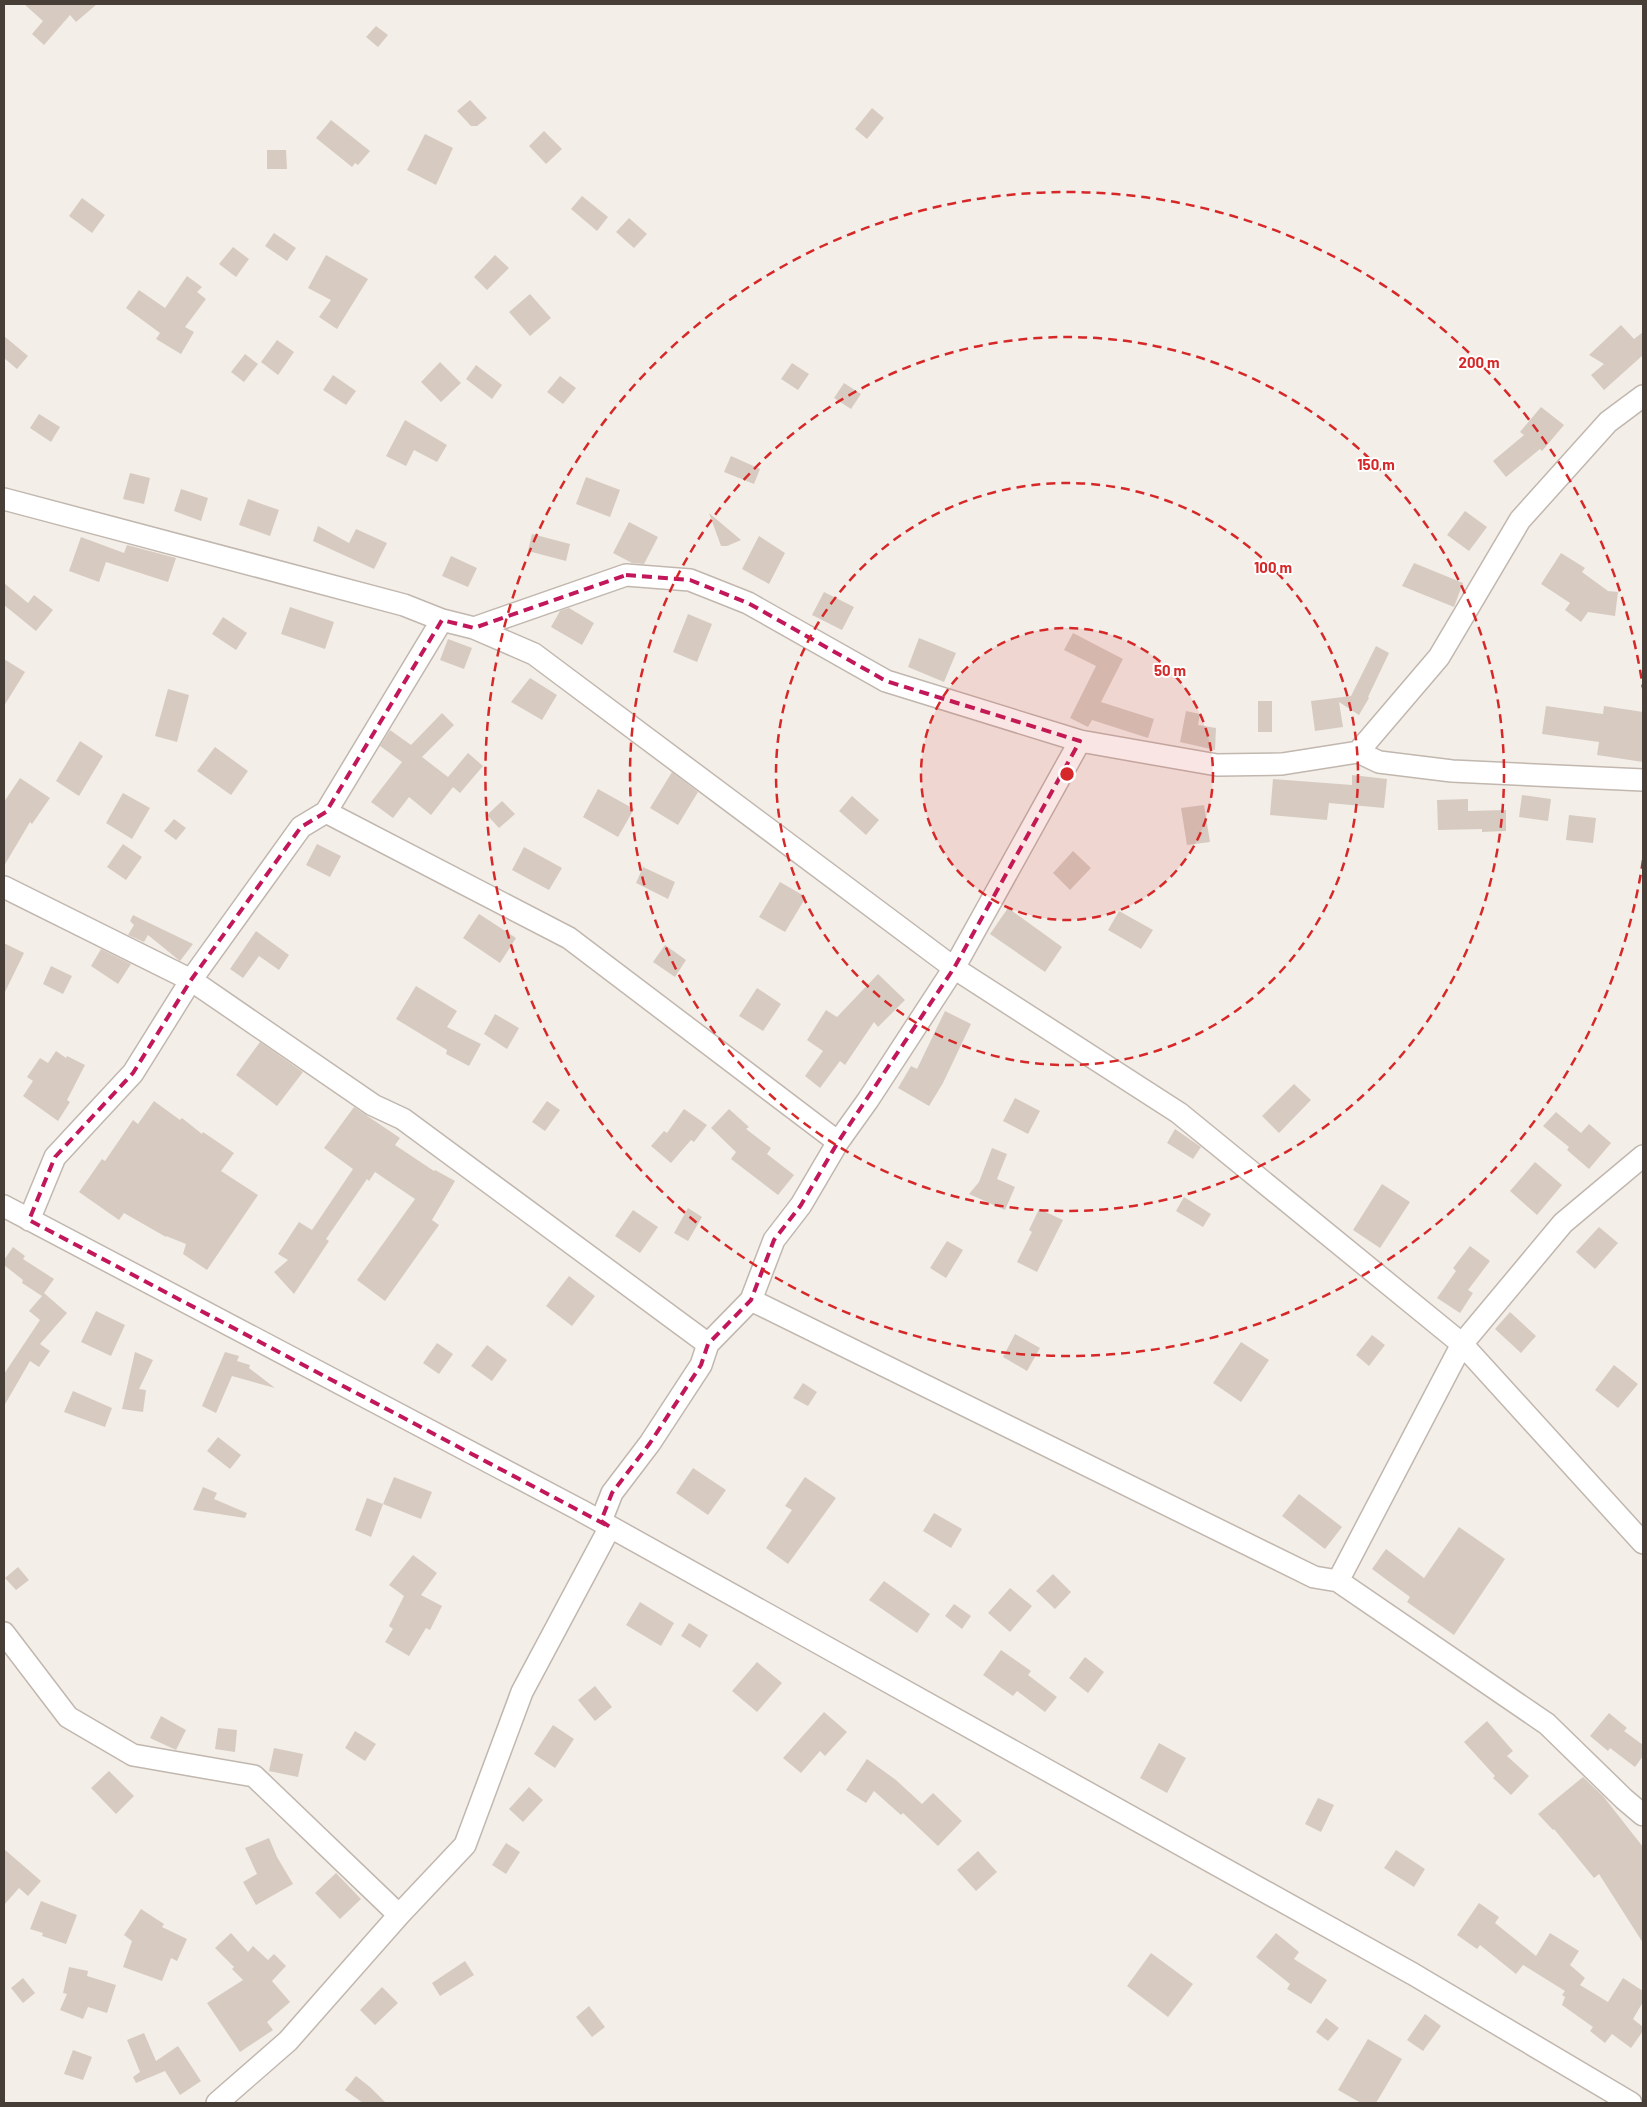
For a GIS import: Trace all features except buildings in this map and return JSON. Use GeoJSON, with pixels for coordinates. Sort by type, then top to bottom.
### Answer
{"type":"FeatureCollection","features":[{"type":"Feature","properties":{"kind":"street"},"geometry":{"type":"LineString","coordinates":[[1358,752],[1439,657],[1520,520],[1608,422],[1643,396]]}},
{"type":"Feature","properties":{"kind":"street"},"geometry":{"type":"LineString","coordinates":[[4,499],[404,605],[442,620],[474,628],[534,654],[954,968],[1179,1113],[1462,1344],[1643,1543]]}},
{"type":"Feature","properties":{"kind":"street"},"geometry":{"type":"LineString","coordinates":[[474,628],[626,575],[690,580],[748,603],[886,681],[1080,741],[1217,765],[1282,764],[1358,752],[1379,762],[1452,772],[1643,780]]}},
{"type":"Feature","properties":{"kind":"street"},"geometry":{"type":"LineString","coordinates":[[29,1220],[54,1157],[133,1073],[191,980],[301,827],[326,812],[442,620]]}},
{"type":"Feature","properties":{"kind":"street"},"geometry":{"type":"LineString","coordinates":[[610,1527],[601,1521],[612,1493],[650,1443],[701,1365],[708,1344],[751,1300],[774,1240],[801,1205],[838,1142],[868,1100],[954,968],[1080,741]]}},
{"type":"Feature","properties":{"kind":"street"},"geometry":{"type":"LineString","coordinates":[[326,812],[569,938],[838,1142]]}},
{"type":"Feature","properties":{"kind":"street"},"geometry":{"type":"LineString","coordinates":[[4,887],[191,980],[373,1105],[403,1119],[708,1344]]}},
{"type":"Feature","properties":{"kind":"street"},"geometry":{"type":"LineString","coordinates":[[1338,1581],[1462,1344],[1563,1223],[1643,1156]]}},
{"type":"Feature","properties":{"kind":"street"},"geometry":{"type":"LineString","coordinates":[[4,1206],[610,1527],[1413,1974],[1631,2103]]}},
{"type":"Feature","properties":{"kind":"street"},"geometry":{"type":"LineString","coordinates":[[751,1300],[1314,1577],[1338,1581],[1547,1724],[1643,1815]]}},
{"type":"Feature","properties":{"kind":"street"},"geometry":{"type":"LineString","coordinates":[[216,2103],[288,2041],[399,1915],[465,1845],[522,1692],[610,1527]]}},
{"type":"Feature","properties":{"kind":"street"},"geometry":{"type":"LineString","coordinates":[[4,1634],[68,1717],[133,1755],[254,1776],[399,1915]]}},
{"type":"Feature","properties":{"kind":"highlighted area"},"geometry":{"type":"Polygon","coordinates":[[[626,575],[690,580],[748,603],[886,681],[1080,741],[954,968],[838,1142],[801,1205],[774,1240],[751,1300],[708,1344],[701,1365],[650,1443],[612,1493],[601,1521],[610,1527],[29,1220],[55,1157],[133,1073],[191,980],[301,827],[326,812],[442,620],[474,628],[626,575]]]}}]}
